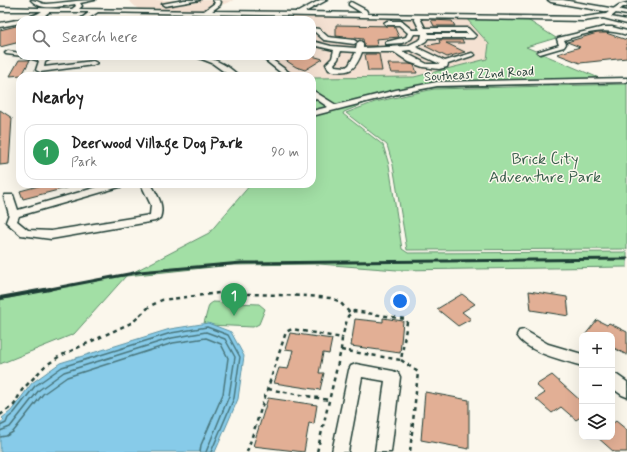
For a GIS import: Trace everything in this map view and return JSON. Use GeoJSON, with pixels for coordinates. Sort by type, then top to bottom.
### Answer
{"type":"FeatureCollection","features":[{"type":"Feature","properties":{"kind":"main road"},"geometry":{"type":"LineString","coordinates":[[551,0],[627,13]]}},
{"type":"Feature","properties":{"kind":"street"},"geometry":{"type":"LineString","coordinates":[[34,0],[39,5],[44,6],[92,0]]}},
{"type":"Feature","properties":{"kind":"street"},"geometry":{"type":"LineString","coordinates":[[0,9],[96,10],[164,5],[197,0]]}},
{"type":"Feature","properties":{"kind":"street"},"geometry":{"type":"LineString","coordinates":[[208,12],[218,4],[216,0]]}},
{"type":"Feature","properties":{"kind":"street"},"geometry":{"type":"LineString","coordinates":[[300,16],[324,0]]}},
{"type":"Feature","properties":{"kind":"street"},"geometry":{"type":"LineString","coordinates":[[74,10],[79,6],[77,2]]}},
{"type":"Feature","properties":{"kind":"street"},"geometry":{"type":"LineString","coordinates":[[351,4],[364,11],[365,15]]}},
{"type":"Feature","properties":{"kind":"street"},"geometry":{"type":"LineString","coordinates":[[164,5],[198,6]]}},
{"type":"Feature","properties":{"kind":"street"},"geometry":{"type":"LineString","coordinates":[[164,5],[208,12],[281,16]]}},
{"type":"Feature","properties":{"kind":"street"},"geometry":{"type":"LineString","coordinates":[[605,17],[621,6],[627,5]]}},
{"type":"Feature","properties":{"kind":"street"},"geometry":{"type":"LineString","coordinates":[[463,8],[471,17]]}},
{"type":"Feature","properties":{"kind":"street"},"geometry":{"type":"LineString","coordinates":[[37,16],[48,10]]}},
{"type":"Feature","properties":{"kind":"street"},"geometry":{"type":"LineString","coordinates":[[88,16],[96,10]]}},
{"type":"Feature","properties":{"kind":"street"},"geometry":{"type":"LineString","coordinates":[[208,12],[212,16]]}},
{"type":"Feature","properties":{"kind":"street"},"geometry":{"type":"LineString","coordinates":[[316,16],[365,15],[584,19],[605,17],[627,22]]}},
{"type":"Feature","properties":{"kind":"street"},"geometry":{"type":"LineString","coordinates":[[316,46],[338,48],[359,46],[368,43],[370,49],[395,49],[410,47],[424,40],[425,33],[416,16]]}},
{"type":"Feature","properties":{"kind":"street"},"geometry":{"type":"LineString","coordinates":[[0,25],[16,21]]}},
{"type":"Feature","properties":{"kind":"street"},"geometry":{"type":"LineString","coordinates":[[619,21],[622,24],[621,28],[626,31]]}},
{"type":"Feature","properties":{"kind":"street"},"geometry":{"type":"LineString","coordinates":[[347,22],[399,23],[411,32],[425,33],[473,36],[468,30],[425,33]]}},
{"type":"Feature","properties":{"kind":"street"},"geometry":{"type":"LineString","coordinates":[[316,28],[326,39],[359,46]]}},
{"type":"Feature","properties":{"kind":"street"},"geometry":{"type":"LineString","coordinates":[[540,52],[562,46],[563,44],[560,39],[582,33],[602,29],[626,31]]}},
{"type":"Feature","properties":{"kind":"street"},"geometry":{"type":"LineString","coordinates":[[382,43],[402,41],[408,38],[411,32]]}},
{"type":"Feature","properties":{"kind":"street"},"geometry":{"type":"LineString","coordinates":[[338,48],[335,59],[330,64],[332,68],[348,69],[352,66],[359,53],[359,46]]}},
{"type":"Feature","properties":{"kind":"street"},"geometry":{"type":"LineString","coordinates":[[410,47],[444,63]]}},
{"type":"Feature","properties":{"kind":"street"},"geometry":{"type":"LineString","coordinates":[[395,49],[426,66],[438,67],[444,65],[444,63],[472,55]]}},
{"type":"Feature","properties":{"kind":"street"},"geometry":{"type":"LineString","coordinates":[[8,53],[16,54]]}},
{"type":"Feature","properties":{"kind":"street"},"geometry":{"type":"LineString","coordinates":[[46,60],[42,61],[40,70],[93,63]]}},
{"type":"Feature","properties":{"kind":"street"},"geometry":{"type":"LineString","coordinates":[[208,60],[229,72]]}},
{"type":"Feature","properties":{"kind":"street"},"geometry":{"type":"LineString","coordinates":[[268,60],[285,72]]}},
{"type":"Feature","properties":{"kind":"street","name":"Southeast 22nd Road"},"geometry":{"type":"LineString","coordinates":[[316,113],[396,92],[437,84],[627,80]]}},
{"type":"Feature","properties":{"kind":"street"},"geometry":{"type":"LineString","coordinates":[[316,95],[334,108]]}},
{"type":"Feature","properties":{"kind":"street"},"geometry":{"type":"LineString","coordinates":[[14,214],[105,188]]}},
{"type":"Feature","properties":{"kind":"street"},"geometry":{"type":"LineString","coordinates":[[9,197],[14,214],[11,222],[25,233],[51,235],[155,218],[158,212],[157,204],[148,188]]}},
{"type":"Feature","properties":{"kind":"street"},"geometry":{"type":"LineString","coordinates":[[524,335],[543,348],[579,359]]}},
{"type":"Feature","properties":{"kind":"street"},"geometry":{"type":"LineString","coordinates":[[340,452],[356,370],[393,377],[383,452]]}},
{"type":"Feature","properties":{"kind":"street"},"geometry":{"type":"LineString","coordinates":[[615,381],[627,391]]}},
{"type":"Feature","properties":{"kind":"path"},"geometry":{"type":"LineString","coordinates":[[0,415],[14,405],[22,390],[46,366],[60,356],[133,322],[150,306],[162,300],[219,293],[309,296],[330,298],[339,301],[350,313]]}},
{"type":"Feature","properties":{"kind":"path"},"geometry":{"type":"LineString","coordinates":[[350,313],[356,311],[407,320],[401,360]]}},
{"type":"Feature","properties":{"kind":"path"},"geometry":{"type":"LineString","coordinates":[[316,452],[341,350],[342,338],[350,313]]}},
{"type":"Feature","properties":{"kind":"path"},"geometry":{"type":"LineString","coordinates":[[247,452],[286,332],[292,329],[342,338]]}},
{"type":"Feature","properties":{"kind":"path"},"geometry":{"type":"LineString","coordinates":[[341,350],[401,360],[418,372],[410,452]]}},
{"type":"Feature","properties":{"kind":"path"},"geometry":{"type":"LineString","coordinates":[[268,390],[329,400]]}},
{"type":"Feature","properties":{"kind":"shaded area"},"geometry":{"type":"Polygon","coordinates":[[[128,0],[234,0],[209,10],[138,9],[128,0]]]}},
{"type":"Feature","properties":{"kind":"shaded area"},"geometry":{"type":"Polygon","coordinates":[[[205,13],[465,17],[489,44],[487,59],[414,77],[316,78],[316,72],[285,72],[268,60],[316,60],[316,16],[209,16],[205,13]]]}},
{"type":"Feature","properties":{"kind":"green space"},"geometry":{"type":"Polygon","coordinates":[[[465,17],[526,19],[556,38],[526,47],[606,81],[627,80],[627,82],[433,88],[373,100],[344,112],[343,114],[383,145],[389,165],[402,249],[408,253],[627,252],[627,267],[397,270],[319,264],[232,265],[126,276],[209,233],[248,188],[316,188],[316,78],[414,77],[487,59],[489,44],[465,17]]]}},
{"type":"Feature","properties":{"kind":"green space","name":"Brick City Adventure Park"},"geometry":{"type":"Polygon","coordinates":[[[627,84],[627,249],[407,250],[393,165],[387,145],[346,113],[375,102],[434,89],[627,84]]]}},
{"type":"Feature","properties":{"kind":"green space"},"geometry":{"type":"Polygon","coordinates":[[[126,276],[74,334],[0,364],[0,300],[104,278],[126,276]]]}},
{"type":"Feature","properties":{"kind":"green space"},"geometry":{"type":"Polygon","coordinates":[[[213,302],[259,304],[265,309],[259,324],[253,327],[209,325],[204,323],[209,305],[213,302]]]}},
{"type":"Feature","properties":{"kind":"water"},"geometry":{"type":"Polygon","coordinates":[[[208,323],[231,332],[244,356],[238,399],[215,452],[0,452],[0,423],[4,420],[2,418],[11,411],[32,383],[60,363],[170,329],[208,323]]]}},
{"type":"Feature","properties":{"kind":"building"},"geometry":{"type":"Polygon","coordinates":[[[431,20],[452,21],[455,26],[434,26],[431,20]]]}},
{"type":"Feature","properties":{"kind":"building"},"geometry":{"type":"Polygon","coordinates":[[[336,25],[394,26],[399,37],[376,39],[377,46],[364,46],[363,39],[336,36],[336,25]]]}},
{"type":"Feature","properties":{"kind":"building"},"geometry":{"type":"Polygon","coordinates":[[[16,26],[16,43],[0,47],[0,30],[16,26]]]}},
{"type":"Feature","properties":{"kind":"building"},"geometry":{"type":"Polygon","coordinates":[[[597,33],[606,33],[627,40],[627,58],[580,63],[557,54],[580,47],[567,42],[597,33]]]}},
{"type":"Feature","properties":{"kind":"building"},"geometry":{"type":"Polygon","coordinates":[[[439,40],[462,40],[464,43],[446,43],[465,52],[447,57],[425,46],[440,43],[439,40]]]}},
{"type":"Feature","properties":{"kind":"building"},"geometry":{"type":"Polygon","coordinates":[[[365,54],[379,54],[382,71],[368,71],[365,54]]]}},
{"type":"Feature","properties":{"kind":"building"},"geometry":{"type":"Polygon","coordinates":[[[316,57],[323,59],[305,70],[296,67],[285,60],[316,60],[316,57]]]}},
{"type":"Feature","properties":{"kind":"building"},"geometry":{"type":"Polygon","coordinates":[[[19,60],[30,60],[24,72],[16,72],[16,76],[10,76],[19,60]]]}},
{"type":"Feature","properties":{"kind":"building"},"geometry":{"type":"Polygon","coordinates":[[[388,64],[414,65],[417,73],[391,73],[388,64]]]}},
{"type":"Feature","properties":{"kind":"building"},"geometry":{"type":"Polygon","coordinates":[[[0,110],[12,118],[9,164],[0,165],[0,110]]]}},
{"type":"Feature","properties":{"kind":"building"},"geometry":{"type":"Polygon","coordinates":[[[31,188],[66,188],[23,199],[20,191],[31,188]]]}},
{"type":"Feature","properties":{"kind":"building"},"geometry":{"type":"Polygon","coordinates":[[[529,291],[567,297],[569,316],[531,310],[529,291]]]}},
{"type":"Feature","properties":{"kind":"building"},"geometry":{"type":"Polygon","coordinates":[[[462,294],[475,304],[462,312],[471,319],[458,326],[437,309],[462,294]]]}},
{"type":"Feature","properties":{"kind":"building"},"geometry":{"type":"Polygon","coordinates":[[[383,318],[403,321],[400,353],[351,346],[355,319],[383,322],[383,318]]]}},
{"type":"Feature","properties":{"kind":"building"},"geometry":{"type":"Polygon","coordinates":[[[597,320],[607,325],[609,323],[627,332],[627,355],[615,349],[615,332],[587,332],[597,320]]]}},
{"type":"Feature","properties":{"kind":"building"},"geometry":{"type":"Polygon","coordinates":[[[290,333],[332,339],[329,354],[323,353],[319,373],[324,373],[320,390],[274,383],[279,368],[288,369],[293,350],[285,349],[290,333]]]}},
{"type":"Feature","properties":{"kind":"building"},"geometry":{"type":"Polygon","coordinates":[[[552,375],[579,399],[579,418],[576,420],[561,407],[552,413],[536,399],[545,393],[536,385],[552,375]]]}},
{"type":"Feature","properties":{"kind":"building"},"geometry":{"type":"Polygon","coordinates":[[[425,392],[469,400],[469,449],[421,440],[425,392]]]}},
{"type":"Feature","properties":{"kind":"building"},"geometry":{"type":"Polygon","coordinates":[[[268,398],[317,405],[314,424],[309,423],[304,452],[253,446],[268,398]]]}},
{"type":"Feature","properties":{"kind":"building"},"geometry":{"type":"Polygon","coordinates":[[[615,422],[627,430],[627,452],[614,452],[600,440],[615,440],[615,422]]]}},
{"type":"Feature","properties":{"kind":"railway"},"geometry":{"type":"LineString","coordinates":[[45,290],[139,272],[241,263],[627,259]]}},
{"type":"Feature","properties":{"kind":"railway"},"geometry":{"type":"LineString","coordinates":[[0,298],[50,289]]}},
{"type":"Feature","properties":{"kind":"place","name":"Deerwood Village Dog Park"},"geometry":{"type":"Point","coordinates":[234,316]}}]}
